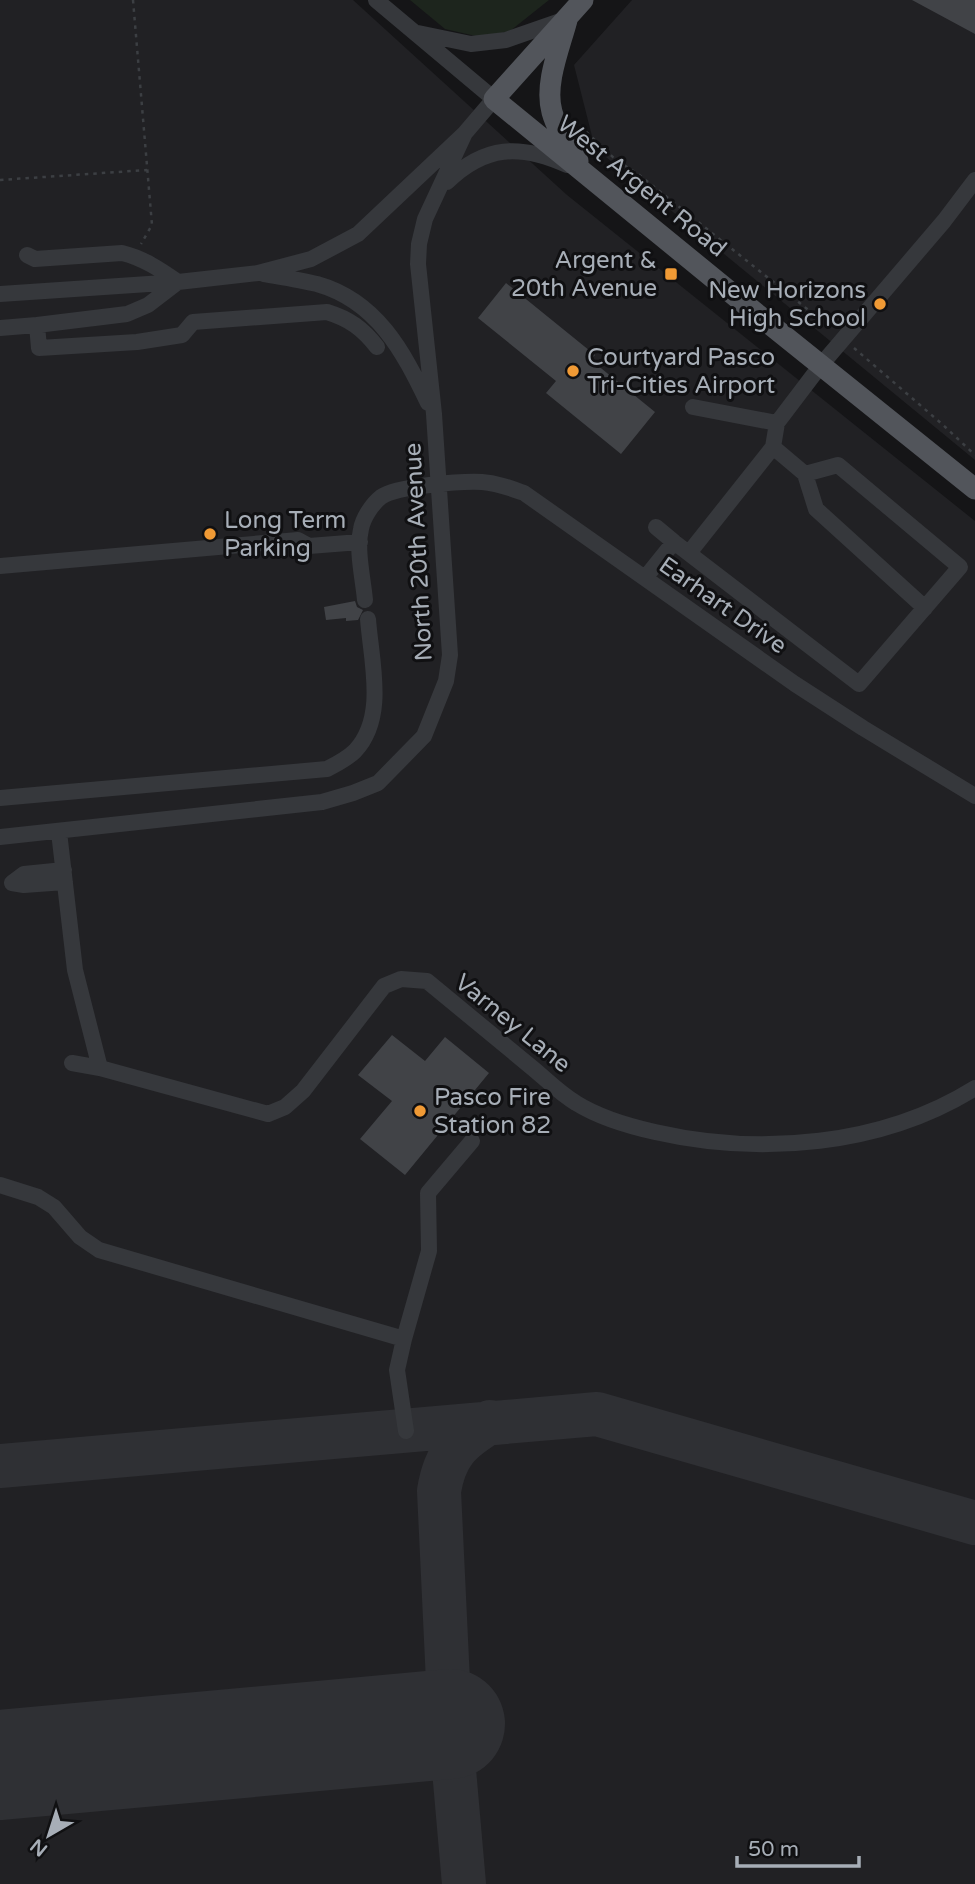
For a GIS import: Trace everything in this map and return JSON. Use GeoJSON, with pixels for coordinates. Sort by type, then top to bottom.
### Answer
{"type":"FeatureCollection","features":[{"type":"Feature","properties":{"kind":"main road"},"geometry":{"type":"LineString","coordinates":[[494,99],[583,0]]}},
{"type":"Feature","properties":{"kind":"main road"},"geometry":{"type":"LineString","coordinates":[[568,18],[553,75],[550,103],[556,123],[584,172]]}},
{"type":"Feature","properties":{"kind":"main road","name":"West Argent Road"},"geometry":{"type":"LineString","coordinates":[[494,99],[975,489]]}},
{"type":"Feature","properties":{"kind":"street","name":"West Argent Road"},"geometry":{"type":"LineString","coordinates":[[376,0],[494,99]]}},
{"type":"Feature","properties":{"kind":"street"},"geometry":{"type":"LineString","coordinates":[[415,32],[471,44],[506,40],[568,18]]}},
{"type":"Feature","properties":{"kind":"street","name":"North 20th Avenue"},"geometry":{"type":"LineString","coordinates":[[0,294],[178,282],[258,273],[312,259],[358,234],[465,133],[494,99]]}},
{"type":"Feature","properties":{"kind":"street","name":"North 20th Avenue"},"geometry":{"type":"LineString","coordinates":[[0,836],[59,832],[322,802],[379,783],[424,736],[446,681],[450,655],[434,414],[418,264],[419,244],[425,219],[465,133]]}},
{"type":"Feature","properties":{"kind":"street"},"geometry":{"type":"LineString","coordinates":[[440,188],[461,168],[478,158],[502,152],[523,151],[549,157],[584,172]]}},
{"type":"Feature","properties":{"kind":"street"},"geometry":{"type":"LineString","coordinates":[[689,553],[773,447],[777,423],[821,365],[944,221],[975,180]]}},
{"type":"Feature","properties":{"kind":"street"},"geometry":{"type":"LineString","coordinates":[[0,328],[127,313],[148,305],[178,282],[159,268],[122,253],[34,259],[27,255]]}},
{"type":"Feature","properties":{"kind":"street"},"geometry":{"type":"LineString","coordinates":[[258,273],[317,284],[357,302],[393,338],[434,414]]}},
{"type":"Feature","properties":{"kind":"street"},"geometry":{"type":"LineString","coordinates":[[37,325],[39,348],[137,342],[182,335],[193,322],[327,312],[344,317],[364,330],[377,347]]}},
{"type":"Feature","properties":{"kind":"street"},"geometry":{"type":"LineString","coordinates":[[693,407],[777,423]]}},
{"type":"Feature","properties":{"kind":"street"},"geometry":{"type":"LineString","coordinates":[[773,447],[805,474],[816,509],[925,608]]}},
{"type":"Feature","properties":{"kind":"street"},"geometry":{"type":"LineString","coordinates":[[656,527],[859,684],[960,567],[838,465],[805,474]]}},
{"type":"Feature","properties":{"kind":"street","name":"Earhart Drive"},"geometry":{"type":"LineString","coordinates":[[360,542],[365,517],[381,497],[396,491],[480,482],[502,485],[524,493],[795,684],[975,796]]}},
{"type":"Feature","properties":{"kind":"street"},"geometry":{"type":"LineString","coordinates":[[0,566],[298,540],[309,546],[360,542],[365,600]]}},
{"type":"Feature","properties":{"kind":"street"},"geometry":{"type":"LineString","coordinates":[[645,578],[674,542]]}},
{"type":"Feature","properties":{"kind":"street"},"geometry":{"type":"LineString","coordinates":[[0,798],[318,771],[345,760],[355,751],[373,716],[375,699],[368,619]]}},
{"type":"Feature","properties":{"kind":"street"},"geometry":{"type":"LineString","coordinates":[[59,832],[75,970],[100,1068]]}},
{"type":"Feature","properties":{"kind":"street","name":"Varney Lane"},"geometry":{"type":"LineString","coordinates":[[72,1063],[100,1068],[268,1114],[285,1107],[303,1091],[383,986],[401,978],[427,981],[576,1103],[622,1125],[702,1142],[742,1145],[835,1138],[885,1128],[932,1110],[975,1088]]}},
{"type":"Feature","properties":{"kind":"street"},"geometry":{"type":"LineString","coordinates":[[406,1431],[397,1370],[429,1251],[428,1194],[472,1140]]}},
{"type":"Feature","properties":{"kind":"street"},"geometry":{"type":"LineString","coordinates":[[0,1185],[38,1197],[54,1207],[80,1237],[99,1250],[404,1339]]}},
{"type":"Feature","properties":{"kind":"path"},"geometry":{"type":"LineString","coordinates":[[133,0],[152,225],[136,249]]}},
{"type":"Feature","properties":{"kind":"path"},"geometry":{"type":"LineString","coordinates":[[582,129],[616,160],[638,174],[843,337],[975,455]]}},
{"type":"Feature","properties":{"kind":"path"},"geometry":{"type":"LineString","coordinates":[[0,180],[147,170]]}},
{"type":"Feature","properties":{"kind":"shaded area"},"geometry":{"type":"Polygon","coordinates":[[[0,0],[353,0],[567,195],[975,521],[975,1884],[0,1884],[0,0]]]}},
{"type":"Feature","properties":{"kind":"shaded area"},"geometry":{"type":"Polygon","coordinates":[[[410,0],[549,0],[510,31],[480,37],[445,29],[410,0]]]}},
{"type":"Feature","properties":{"kind":"shaded area","name":"New Horizons High School"},"geometry":{"type":"Polygon","coordinates":[[[632,0],[975,0],[975,460],[595,148],[574,65],[632,0]]]}},
{"type":"Feature","properties":{"kind":"building"},"geometry":{"type":"Polygon","coordinates":[[[912,0],[975,0],[975,34],[912,0]]]}},
{"type":"Feature","properties":{"kind":"building","name":"Courtyard Pasco Tri-Cities Airport"},"geometry":{"type":"Polygon","coordinates":[[[506,283],[595,355],[591,360],[655,412],[621,454],[546,393],[556,381],[478,318],[506,283]]]}},
{"type":"Feature","properties":{"kind":"building"},"geometry":{"type":"Polygon","coordinates":[[[355,601],[357,607],[363,610],[358,620],[326,620],[324,607],[355,601]]]}},
{"type":"Feature","properties":{"kind":"building","name":"Pasco Fire Station 82"},"geometry":{"type":"Polygon","coordinates":[[[392,1035],[425,1061],[445,1037],[489,1073],[405,1175],[360,1139],[392,1101],[358,1075],[392,1035]]]}},
{"type":"Feature","properties":{"kind":"taxiway"},"geometry":{"type":"LineString","coordinates":[[0,1466],[597,1414],[975,1523]]}},
{"type":"Feature","properties":{"kind":"taxiway"},"geometry":{"type":"LineString","coordinates":[[464,1884],[450,1724],[439,1491],[445,1467],[455,1450],[490,1422]]}},
{"type":"Feature","properties":{"kind":"runway"},"geometry":{"type":"LineString","coordinates":[[0,1765],[450,1724]]}},
{"type":"Feature","properties":{"kind":"place","name":"Argent & 20th Avenue"},"geometry":{"type":"Point","coordinates":[671,274]}},
{"type":"Feature","properties":{"kind":"place","name":"New Horizons High School"},"geometry":{"type":"Point","coordinates":[880,304]}},
{"type":"Feature","properties":{"kind":"place","name":"Courtyard Pasco Tri-Cities Airport"},"geometry":{"type":"Point","coordinates":[573,371]}},
{"type":"Feature","properties":{"kind":"place","name":"Long Term Parking"},"geometry":{"type":"Point","coordinates":[210,534]}},
{"type":"Feature","properties":{"kind":"place","name":"Pasco Fire Station 82"},"geometry":{"type":"Point","coordinates":[420,1111]}}]}
